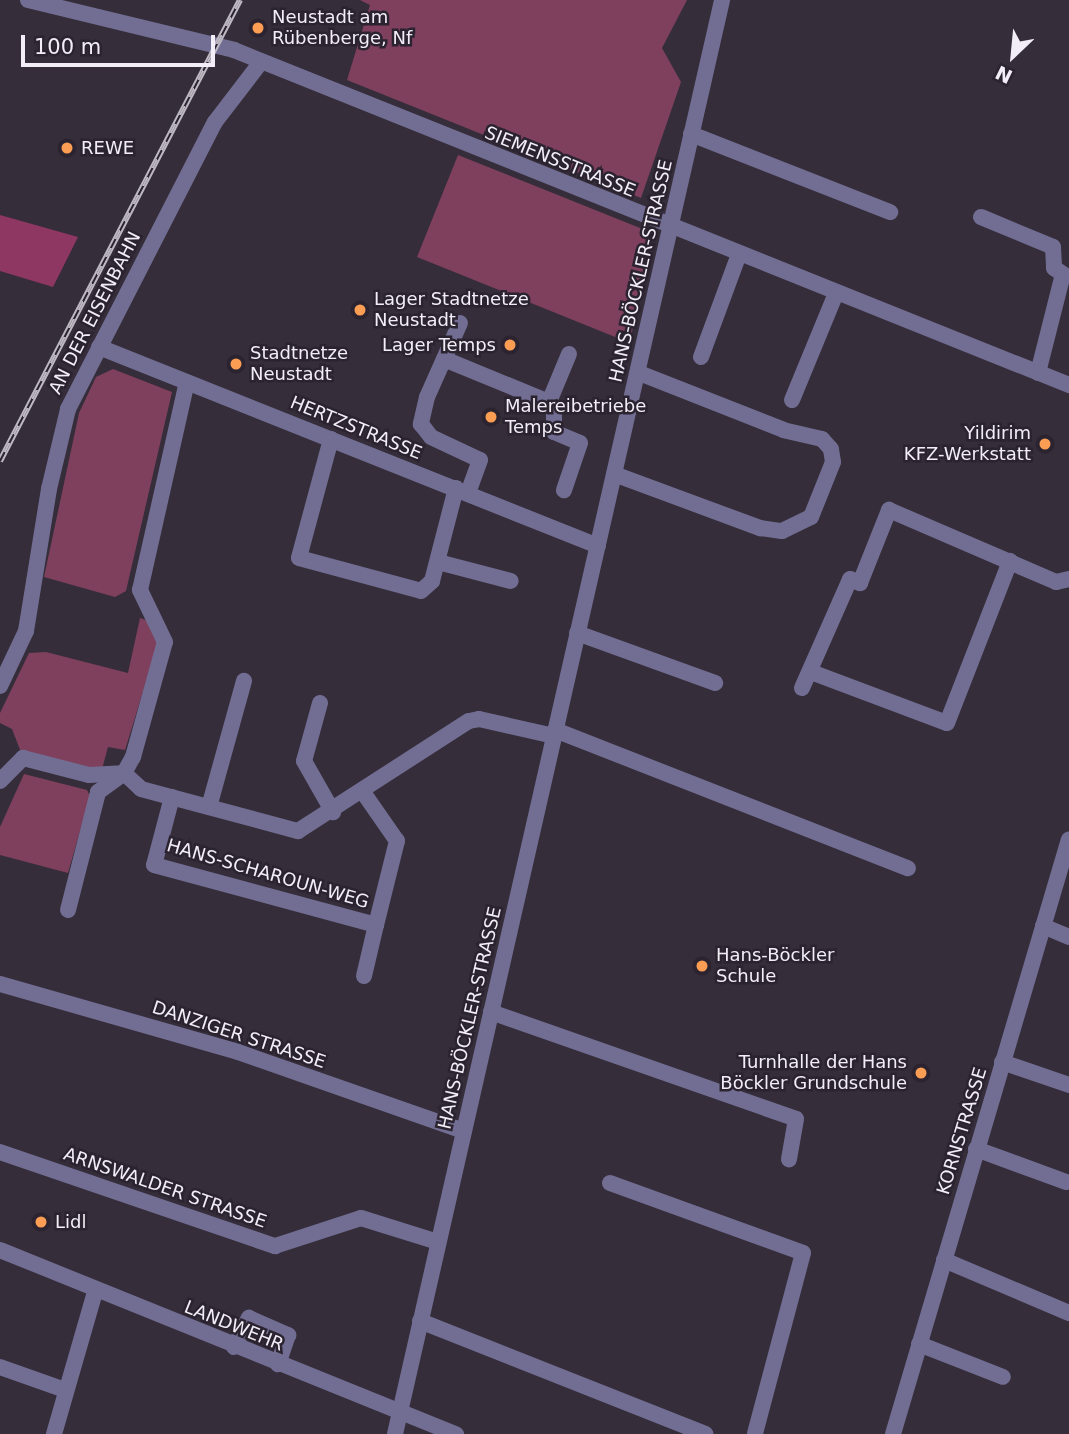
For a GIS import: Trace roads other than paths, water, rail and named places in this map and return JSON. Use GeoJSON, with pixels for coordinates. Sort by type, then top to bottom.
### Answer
{"type":"FeatureCollection","features":[{"type":"Feature","properties":{"kind":"street","name":"SIEMENSSTRASSE"},"geometry":{"type":"LineString","coordinates":[[28,0],[195,38],[261,62],[1069,386]]}},
{"type":"Feature","properties":{"kind":"street","name":"HANS-BÖCKLER-STRASSE"},"geometry":{"type":"LineString","coordinates":[[395,1434],[722,0]]}},
{"type":"Feature","properties":{"kind":"street","name":"AN DER EISENBAHN"},"geometry":{"type":"LineString","coordinates":[[0,686],[26,631],[48,489],[68,409],[215,122],[261,62]]}},
{"type":"Feature","properties":{"kind":"street"},"geometry":{"type":"LineString","coordinates":[[691,134],[890,212]]}},
{"type":"Feature","properties":{"kind":"street"},"geometry":{"type":"LineString","coordinates":[[981,217],[1053,247],[1062,276],[1038,373]]}},
{"type":"Feature","properties":{"kind":"street"},"geometry":{"type":"LineString","coordinates":[[701,357],[739,254]]}},
{"type":"Feature","properties":{"kind":"street"},"geometry":{"type":"LineString","coordinates":[[792,400],[836,293]]}},
{"type":"Feature","properties":{"kind":"street"},"geometry":{"type":"LineString","coordinates":[[331,439],[299,558],[421,591],[432,581],[462,490],[480,460],[431,438],[421,424],[460,323]]}},
{"type":"Feature","properties":{"kind":"street","name":"HERTZSTRASSE"},"geometry":{"type":"LineString","coordinates":[[99,347],[598,546]]}},
{"type":"Feature","properties":{"kind":"street"},"geometry":{"type":"LineString","coordinates":[[549,402],[569,354]]}},
{"type":"Feature","properties":{"kind":"street"},"geometry":{"type":"LineString","coordinates":[[444,359],[549,402],[554,409],[554,432],[580,443],[564,490]]}},
{"type":"Feature","properties":{"kind":"street"},"geometry":{"type":"LineString","coordinates":[[614,474],[760,528],[782,531],[811,517],[833,462],[831,449],[822,439],[785,430],[639,373]]}},
{"type":"Feature","properties":{"kind":"street"},"geometry":{"type":"LineString","coordinates":[[68,910],[98,792],[124,773],[133,757],[165,642],[140,590],[187,382]]}},
{"type":"Feature","properties":{"kind":"street"},"geometry":{"type":"LineString","coordinates":[[802,688],[850,579],[860,583],[890,510],[1056,582],[1069,579]]}},
{"type":"Feature","properties":{"kind":"street"},"geometry":{"type":"LineString","coordinates":[[811,672],[947,723],[1010,561]]}},
{"type":"Feature","properties":{"kind":"street"},"geometry":{"type":"LineString","coordinates":[[438,562],[511,581]]}},
{"type":"Feature","properties":{"kind":"street"},"geometry":{"type":"LineString","coordinates":[[577,633],[715,683]]}},
{"type":"Feature","properties":{"kind":"street"},"geometry":{"type":"LineString","coordinates":[[209,807],[244,681]]}},
{"type":"Feature","properties":{"kind":"street"},"geometry":{"type":"LineString","coordinates":[[320,703],[304,761],[333,812]]}},
{"type":"Feature","properties":{"kind":"street"},"geometry":{"type":"LineString","coordinates":[[0,780],[23,758],[89,775],[124,773],[141,789],[298,831],[333,812],[469,721],[479,719],[555,733],[908,868]]}},
{"type":"Feature","properties":{"kind":"street","name":"HANS-SCHAROUN-WEG"},"geometry":{"type":"LineString","coordinates":[[172,797],[154,865],[376,925],[397,841],[363,792]]}},
{"type":"Feature","properties":{"kind":"street","name":"KORNSTRASSE"},"geometry":{"type":"LineString","coordinates":[[893,1434],[1069,839]]}},
{"type":"Feature","properties":{"kind":"street"},"geometry":{"type":"LineString","coordinates":[[364,976],[376,925]]}},
{"type":"Feature","properties":{"kind":"street"},"geometry":{"type":"LineString","coordinates":[[1043,926],[1069,937]]}},
{"type":"Feature","properties":{"kind":"street","name":"DANZIGER STRASSE"},"geometry":{"type":"LineString","coordinates":[[0,984],[238,1052],[463,1131]]}},
{"type":"Feature","properties":{"kind":"street"},"geometry":{"type":"LineString","coordinates":[[491,1012],[796,1119],[789,1159]]}},
{"type":"Feature","properties":{"kind":"street"},"geometry":{"type":"LineString","coordinates":[[1002,1062],[1069,1085]]}},
{"type":"Feature","properties":{"kind":"street"},"geometry":{"type":"LineString","coordinates":[[976,1149],[1066,1182]]}},
{"type":"Feature","properties":{"kind":"street","name":"ARNSWALDER STRASSE"},"geometry":{"type":"LineString","coordinates":[[0,1152],[275,1246],[361,1218],[438,1242]]}},
{"type":"Feature","properties":{"kind":"street"},"geometry":{"type":"LineString","coordinates":[[610,1183],[803,1253],[755,1434]]}},
{"type":"Feature","properties":{"kind":"street","name":"LANDWEHR"},"geometry":{"type":"LineString","coordinates":[[0,1250],[95,1292],[456,1434]]}},
{"type":"Feature","properties":{"kind":"street"},"geometry":{"type":"LineString","coordinates":[[944,1259],[1069,1312]]}},
{"type":"Feature","properties":{"kind":"street"},"geometry":{"type":"LineString","coordinates":[[54,1434],[95,1292]]}},
{"type":"Feature","properties":{"kind":"street"},"geometry":{"type":"LineString","coordinates":[[234,1347],[248,1318],[288,1335],[278,1364]]}},
{"type":"Feature","properties":{"kind":"street"},"geometry":{"type":"LineString","coordinates":[[420,1321],[705,1434]]}},
{"type":"Feature","properties":{"kind":"street"},"geometry":{"type":"LineString","coordinates":[[919,1344],[1003,1377]]}},
{"type":"Feature","properties":{"kind":"street"},"geometry":{"type":"LineString","coordinates":[[0,1367],[65,1390]]}},
{"type":"Feature","properties":{"kind":"railway"},"geometry":{"type":"LineString","coordinates":[[0,461],[240,0]]}},
{"type":"Feature","properties":{"kind":"place","name":"Neustadt am Rübenberge, Nf"},"geometry":{"type":"Point","coordinates":[258,28]}},
{"type":"Feature","properties":{"kind":"place","name":"REWE"},"geometry":{"type":"Point","coordinates":[67,148]}},
{"type":"Feature","properties":{"kind":"place","name":"Lager Stadtnetze Neustadt"},"geometry":{"type":"Point","coordinates":[360,310]}},
{"type":"Feature","properties":{"kind":"place","name":"Lager Temps"},"geometry":{"type":"Point","coordinates":[510,345]}},
{"type":"Feature","properties":{"kind":"place","name":"Stadtnetze Neustadt"},"geometry":{"type":"Point","coordinates":[236,364]}},
{"type":"Feature","properties":{"kind":"place","name":"Malereibetriebe Temps"},"geometry":{"type":"Point","coordinates":[491,417]}},
{"type":"Feature","properties":{"kind":"place","name":"Yildirim KFZ-Werkstatt"},"geometry":{"type":"Point","coordinates":[1045,444]}},
{"type":"Feature","properties":{"kind":"place","name":"Hans-Böckler Schule"},"geometry":{"type":"Point","coordinates":[702,966]}},
{"type":"Feature","properties":{"kind":"place","name":"Turnhalle der Hans Böckler Grundschule"},"geometry":{"type":"Point","coordinates":[921,1073]}},
{"type":"Feature","properties":{"kind":"place","name":"Lidl"},"geometry":{"type":"Point","coordinates":[41,1222]}}]}
